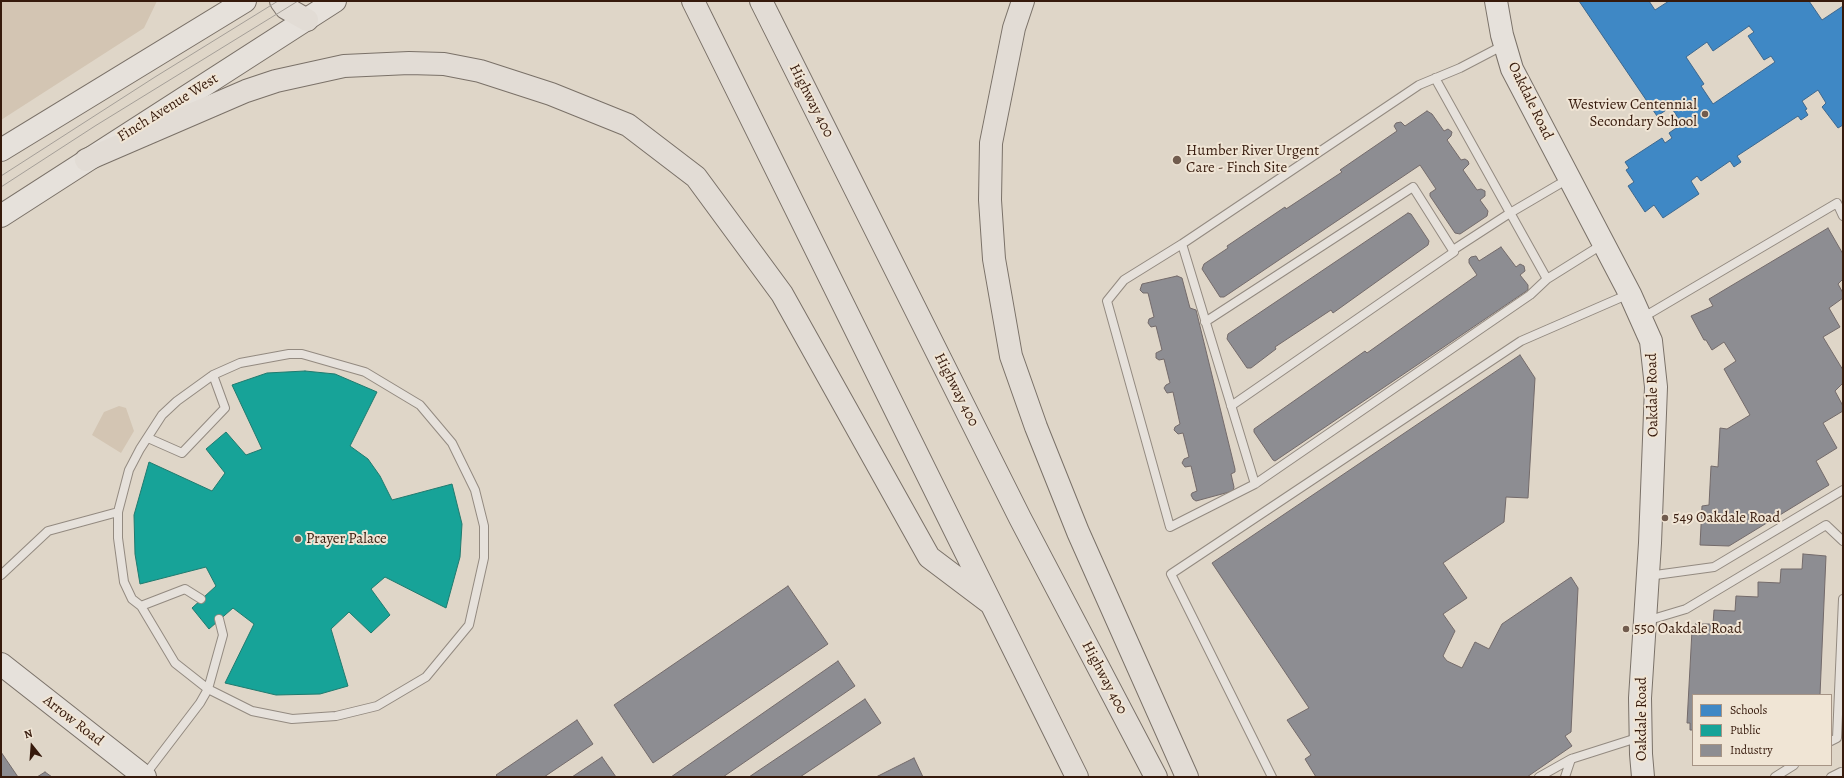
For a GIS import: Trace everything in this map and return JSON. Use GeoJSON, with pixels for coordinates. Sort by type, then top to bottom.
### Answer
{"type":"FeatureCollection","features":[{"type":"Feature","properties":{"kind":"highway"},"geometry":{"type":"LineString","coordinates":[[281,1],[286,8],[307,20]]}},
{"type":"Feature","properties":{"kind":"highway"},"geometry":{"type":"LineString","coordinates":[[693,1],[1077,777]]}},
{"type":"Feature","properties":{"kind":"highway","name":"Highway 400"},"geometry":{"type":"LineString","coordinates":[[761,1],[1020,518],[1156,777]]}},
{"type":"Feature","properties":{"kind":"highway"},"geometry":{"type":"LineString","coordinates":[[1023,1],[1011,43],[991,143],[990,200],[994,260],[1010,356],[1036,427],[1078,532],[1187,777]]}},
{"type":"Feature","properties":{"kind":"highway"},"geometry":{"type":"LineString","coordinates":[[86,160],[246,91],[276,81],[344,66],[409,63],[444,64],[480,71],[551,94],[628,125],[696,177],[782,294],[930,557],[990,603]]}},
{"type":"Feature","properties":{"kind":"street"},"geometry":{"type":"LineString","coordinates":[[1,150],[245,1]]}},
{"type":"Feature","properties":{"kind":"street","name":"Finch Avenue West"},"geometry":{"type":"LineString","coordinates":[[1,216],[335,1]]}},
{"type":"Feature","properties":{"kind":"street","name":"Oakdale Road"},"geometry":{"type":"LineString","coordinates":[[1496,1],[1505,45],[1512,69],[1630,294],[1651,341],[1656,387],[1648,576],[1640,698],[1643,777]]}},
{"type":"Feature","properties":{"kind":"street","name":"Arrow Road"},"geometry":{"type":"LineString","coordinates":[[1,664],[145,777]]}},
{"type":"Feature","properties":{"kind":"lane"},"geometry":{"type":"LineString","coordinates":[[1505,45],[1460,68],[1419,85],[1182,244],[1124,280],[1107,301],[1170,528],[1255,484],[1530,295],[1547,279],[1603,243]]}},
{"type":"Feature","properties":{"kind":"lane"},"geometry":{"type":"LineString","coordinates":[[1435,78],[1547,279]]}},
{"type":"Feature","properties":{"kind":"lane"},"geometry":{"type":"LineString","coordinates":[[1231,406],[1448,257],[1454,252],[1453,250],[1510,213],[1569,178]]}},
{"type":"Feature","properties":{"kind":"lane"},"geometry":{"type":"LineString","coordinates":[[1205,322],[1412,187],[1453,250]]}},
{"type":"Feature","properties":{"kind":"lane"},"geometry":{"type":"LineString","coordinates":[[1641,318],[1837,203],[1843,216]]}},
{"type":"Feature","properties":{"kind":"lane"},"geometry":{"type":"LineString","coordinates":[[1182,244],[1255,484]]}},
{"type":"Feature","properties":{"kind":"lane"},"geometry":{"type":"LineString","coordinates":[[1272,777],[1171,574],[1521,341],[1630,294]]}},
{"type":"Feature","properties":{"kind":"lane"},"geometry":{"type":"LineString","coordinates":[[289,354],[302,354],[365,372],[409,398],[420,406],[452,443],[475,490],[484,526],[484,558],[469,625],[426,677],[377,706],[336,716],[292,719],[252,711],[208,689],[175,664],[141,606],[132,599],[124,582],[118,538],[118,512],[130,470],[140,449],[162,416],[204,380],[213,375],[240,363],[289,354]]}},
{"type":"Feature","properties":{"kind":"lane"},"geometry":{"type":"LineString","coordinates":[[148,438],[182,453],[225,408],[213,375]]}},
{"type":"Feature","properties":{"kind":"lane"},"geometry":{"type":"LineString","coordinates":[[1648,576],[1714,567],[1843,490]]}},
{"type":"Feature","properties":{"kind":"lane"},"geometry":{"type":"LineString","coordinates":[[1,575],[48,531],[118,512]]}},
{"type":"Feature","properties":{"kind":"lane"},"geometry":{"type":"LineString","coordinates":[[1645,621],[1686,609],[1826,525],[1843,541]]}},
{"type":"Feature","properties":{"kind":"lane"},"geometry":{"type":"LineString","coordinates":[[141,606],[185,589],[201,599]]}},
{"type":"Feature","properties":{"kind":"lane"},"geometry":{"type":"LineString","coordinates":[[1832,740],[1837,738],[1843,599]]}},
{"type":"Feature","properties":{"kind":"lane"},"geometry":{"type":"LineString","coordinates":[[145,777],[200,703],[208,689],[223,635],[219,619]]}},
{"type":"Feature","properties":{"kind":"lane"},"geometry":{"type":"LineString","coordinates":[[1539,777],[1571,759],[1641,737]]}},
{"type":"Feature","properties":{"kind":"lane"},"geometry":{"type":"LineString","coordinates":[[1565,777],[1571,759]]}},
{"type":"Feature","properties":{"kind":"lane"},"geometry":{"type":"LineString","coordinates":[[1775,777],[1792,766]]}},
{"type":"Feature","properties":{"kind":"lane"},"geometry":{"type":"LineString","coordinates":[[1831,777],[1841,772],[1843,777]]}},
{"type":"Feature","properties":{"kind":"shaded area"},"geometry":{"type":"Polygon","coordinates":[[[1,1],[157,1],[144,28],[1,120],[1,1]]]}},
{"type":"Feature","properties":{"kind":"shaded area"},"geometry":{"type":"Polygon","coordinates":[[[119,406],[126,408],[134,431],[121,453],[92,435],[104,412],[119,406]]]}},
{"type":"Feature","properties":{"kind":"building: Schools"},"geometry":{"type":"Polygon","coordinates":[[[1579,1],[1649,1],[1655,10],[1669,1],[1809,1],[1822,20],[1843,6],[1843,125],[1838,128],[1822,107],[1826,103],[1818,90],[1802,101],[1807,109],[1805,110],[1808,115],[1801,120],[1798,116],[1737,156],[1741,162],[1734,167],[1730,161],[1701,181],[1697,176],[1691,181],[1699,194],[1663,218],[1654,205],[1645,212],[1628,186],[1634,182],[1626,170],[1629,168],[1625,162],[1662,138],[1665,143],[1672,138],[1669,133],[1682,124],[1671,107],[1657,116],[1579,1]],[[1749,26],[1713,51],[1707,42],[1686,57],[1704,84],[1701,86],[1713,104],[1775,62],[1771,56],[1764,60],[1748,36],[1754,32],[1749,26]]]}},
{"type":"Feature","properties":{"kind":"building: Public","name":"Prayer Palace"},"geometry":{"type":"Polygon","coordinates":[[[305,371],[335,374],[377,392],[350,446],[368,459],[380,476],[392,500],[452,484],[462,524],[460,557],[446,608],[385,577],[371,589],[390,615],[371,633],[349,612],[331,629],[348,686],[320,694],[276,695],[225,683],[254,624],[233,608],[209,629],[192,608],[216,586],[206,567],[140,584],[135,554],[134,515],[149,462],[212,491],[225,473],[206,449],[226,432],[246,455],[262,449],[232,385],[267,373],[305,371]]]}},
{"type":"Feature","properties":{"kind":"building: Industry"},"geometry":{"type":"Polygon","coordinates":[[[1427,111],[1432,114],[1444,131],[1448,129],[1452,132],[1451,136],[1447,140],[1461,160],[1465,159],[1469,164],[1463,170],[1477,190],[1481,189],[1485,191],[1485,196],[1480,200],[1488,211],[1487,216],[1460,234],[1455,233],[1430,196],[1430,193],[1436,189],[1420,165],[1224,297],[1220,297],[1202,269],[1204,264],[1228,248],[1227,246],[1285,207],[1286,209],[1342,172],[1340,170],[1397,131],[1394,126],[1396,123],[1401,122],[1405,126],[1427,111]]]}},
{"type":"Feature","properties":{"kind":"building: Industry"},"geometry":{"type":"Polygon","coordinates":[[[1408,213],[1411,214],[1429,241],[1428,245],[1333,313],[1331,310],[1275,347],[1276,349],[1251,368],[1247,368],[1227,339],[1228,334],[1408,213]]]}},
{"type":"Feature","properties":{"kind":"building: Industry"},"geometry":{"type":"Polygon","coordinates":[[[1828,228],[1843,254],[1843,279],[1838,284],[1843,293],[1843,298],[1829,308],[1840,327],[1823,337],[1843,370],[1843,383],[1835,391],[1843,406],[1843,411],[1823,423],[1837,448],[1816,461],[1829,485],[1729,546],[1700,545],[1702,506],[1709,505],[1711,466],[1718,467],[1720,428],[1727,429],[1750,415],[1724,369],[1736,361],[1724,342],[1712,350],[1706,340],[1704,340],[1691,316],[1713,306],[1709,299],[1828,228]]]}},
{"type":"Feature","properties":{"kind":"building: Industry"},"geometry":{"type":"Polygon","coordinates":[[[1501,247],[1516,267],[1520,264],[1524,266],[1525,271],[1520,275],[1528,285],[1528,290],[1275,461],[1273,460],[1254,432],[1254,429],[1365,351],[1367,353],[1477,275],[1469,263],[1469,259],[1471,257],[1476,256],[1479,261],[1501,247]]]}},
{"type":"Feature","properties":{"kind":"building: Industry"},"geometry":{"type":"Polygon","coordinates":[[[1177,276],[1182,278],[1190,308],[1196,310],[1235,469],[1235,472],[1231,474],[1234,487],[1233,491],[1196,501],[1191,495],[1197,491],[1191,466],[1185,467],[1182,463],[1184,459],[1189,457],[1183,433],[1178,434],[1174,430],[1175,427],[1180,424],[1173,392],[1167,393],[1164,388],[1170,383],[1164,359],[1159,360],[1156,358],[1156,353],[1162,350],[1156,326],[1151,327],[1148,323],[1149,319],[1154,317],[1148,293],[1143,293],[1140,290],[1142,284],[1177,276]]]}},
{"type":"Feature","properties":{"kind":"building: Industry"},"geometry":{"type":"Polygon","coordinates":[[[1520,355],[1535,378],[1528,498],[1506,497],[1504,522],[1443,563],[1467,598],[1443,614],[1455,631],[1443,656],[1447,661],[1462,668],[1475,642],[1489,649],[1502,624],[1571,577],[1578,588],[1571,732],[1565,736],[1572,746],[1527,777],[1316,777],[1305,759],[1311,755],[1287,720],[1309,708],[1212,563],[1520,355]]]}},
{"type":"Feature","properties":{"kind":"building: Industry"},"geometry":{"type":"Polygon","coordinates":[[[1803,554],[1826,556],[1820,694],[1692,694],[1692,730],[1690,730],[1690,723],[1687,723],[1692,630],[1694,630],[1695,624],[1713,624],[1714,610],[1735,611],[1736,596],[1758,597],[1758,582],[1780,583],[1781,569],[1802,569],[1803,554]]]}},
{"type":"Feature","properties":{"kind":"building: Industry"},"geometry":{"type":"Polygon","coordinates":[[[788,586],[828,644],[653,763],[614,705],[788,586]]]}},
{"type":"Feature","properties":{"kind":"building: Industry"},"geometry":{"type":"Polygon","coordinates":[[[838,661],[855,686],[723,777],[671,777],[838,661]]]}},
{"type":"Feature","properties":{"kind":"building: Industry"},"geometry":{"type":"Polygon","coordinates":[[[865,699],[881,723],[800,777],[749,777],[865,699]]]}},
{"type":"Feature","properties":{"kind":"building: Industry"},"geometry":{"type":"Polygon","coordinates":[[[577,720],[593,744],[544,777],[498,777],[496,775],[577,720]]]}},
{"type":"Feature","properties":{"kind":"building: Industry"},"geometry":{"type":"Polygon","coordinates":[[[1,752],[18,777],[1,777],[1,752]]]}},
{"type":"Feature","properties":{"kind":"building: Industry"},"geometry":{"type":"Polygon","coordinates":[[[602,757],[616,777],[572,777],[602,757]]]}},
{"type":"Feature","properties":{"kind":"building: Industry"},"geometry":{"type":"Polygon","coordinates":[[[914,758],[923,777],[876,777],[914,758]]]}},
{"type":"Feature","properties":{"kind":"building: Industry"},"geometry":{"type":"Polygon","coordinates":[[[45,772],[52,777],[37,777],[45,772]]]}},
{"type":"Feature","properties":{"kind":"tram line"},"geometry":{"type":"LineString","coordinates":[[1,176],[155,77],[278,1]]}},
{"type":"Feature","properties":{"kind":"tram line"},"geometry":{"type":"LineString","coordinates":[[1,187],[95,126],[298,1]]}},
{"type":"Feature","properties":{"kind":"place","name":"Westview Centennial Secondary School"},"geometry":{"type":"Point","coordinates":[1705,114]}},
{"type":"Feature","properties":{"kind":"place","name":"Humber River Urgent Care - Finch Site"},"geometry":{"type":"Point","coordinates":[1177,160]}},
{"type":"Feature","properties":{"kind":"place","name":"549 Oakdale Road"},"geometry":{"type":"Point","coordinates":[1665,518]}},
{"type":"Feature","properties":{"kind":"place","name":"Prayer Palace"},"geometry":{"type":"Point","coordinates":[298,539]}},
{"type":"Feature","properties":{"kind":"place","name":"550 Oakdale Road"},"geometry":{"type":"Point","coordinates":[1626,629]}}]}
